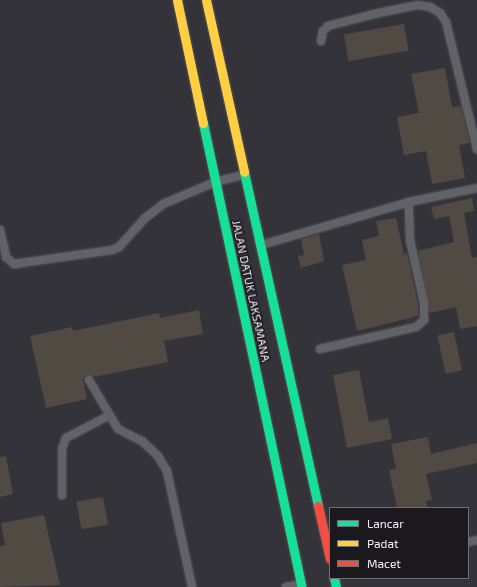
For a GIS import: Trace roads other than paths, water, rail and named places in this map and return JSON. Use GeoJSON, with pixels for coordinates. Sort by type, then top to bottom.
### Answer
{"type":"FeatureCollection","features":[{"type":"Feature","properties":{"kind":"highway","name":"JALAN DATUK LAKSAMANA"},"geometry":{"type":"LineString","coordinates":[[177,0],[302,585]]}},
{"type":"Feature","properties":{"kind":"highway","name":"JALAN DATUK LAKSAMANA"},"geometry":{"type":"LineString","coordinates":[[206,0],[329,554]]}},
{"type":"Feature","properties":{"kind":"lane"},"geometry":{"type":"LineString","coordinates":[[321,41],[323,31],[328,26],[374,14],[418,5],[430,7],[440,13],[446,22],[477,149]]}},
{"type":"Feature","properties":{"kind":"lane"},"geometry":{"type":"LineString","coordinates":[[0,230],[6,257],[14,264],[112,250],[119,247],[153,210],[216,182],[245,175]]}},
{"type":"Feature","properties":{"kind":"lane"},"geometry":{"type":"LineString","coordinates":[[261,245],[409,202],[477,188]]}},
{"type":"Feature","properties":{"kind":"lane"},"geometry":{"type":"LineString","coordinates":[[320,349],[416,327],[424,320],[424,303],[410,240],[409,202]]}},
{"type":"Feature","properties":{"kind":"lane"},"geometry":{"type":"LineString","coordinates":[[89,380],[108,416],[118,429],[142,441],[158,456],[167,471],[192,587]]}},
{"type":"Feature","properties":{"kind":"lane"},"geometry":{"type":"LineString","coordinates":[[62,495],[62,449],[66,438],[108,416]]}},
{"type":"Feature","properties":{"kind":"lane"},"geometry":{"type":"LineString","coordinates":[[286,587],[302,585]]}}]}
